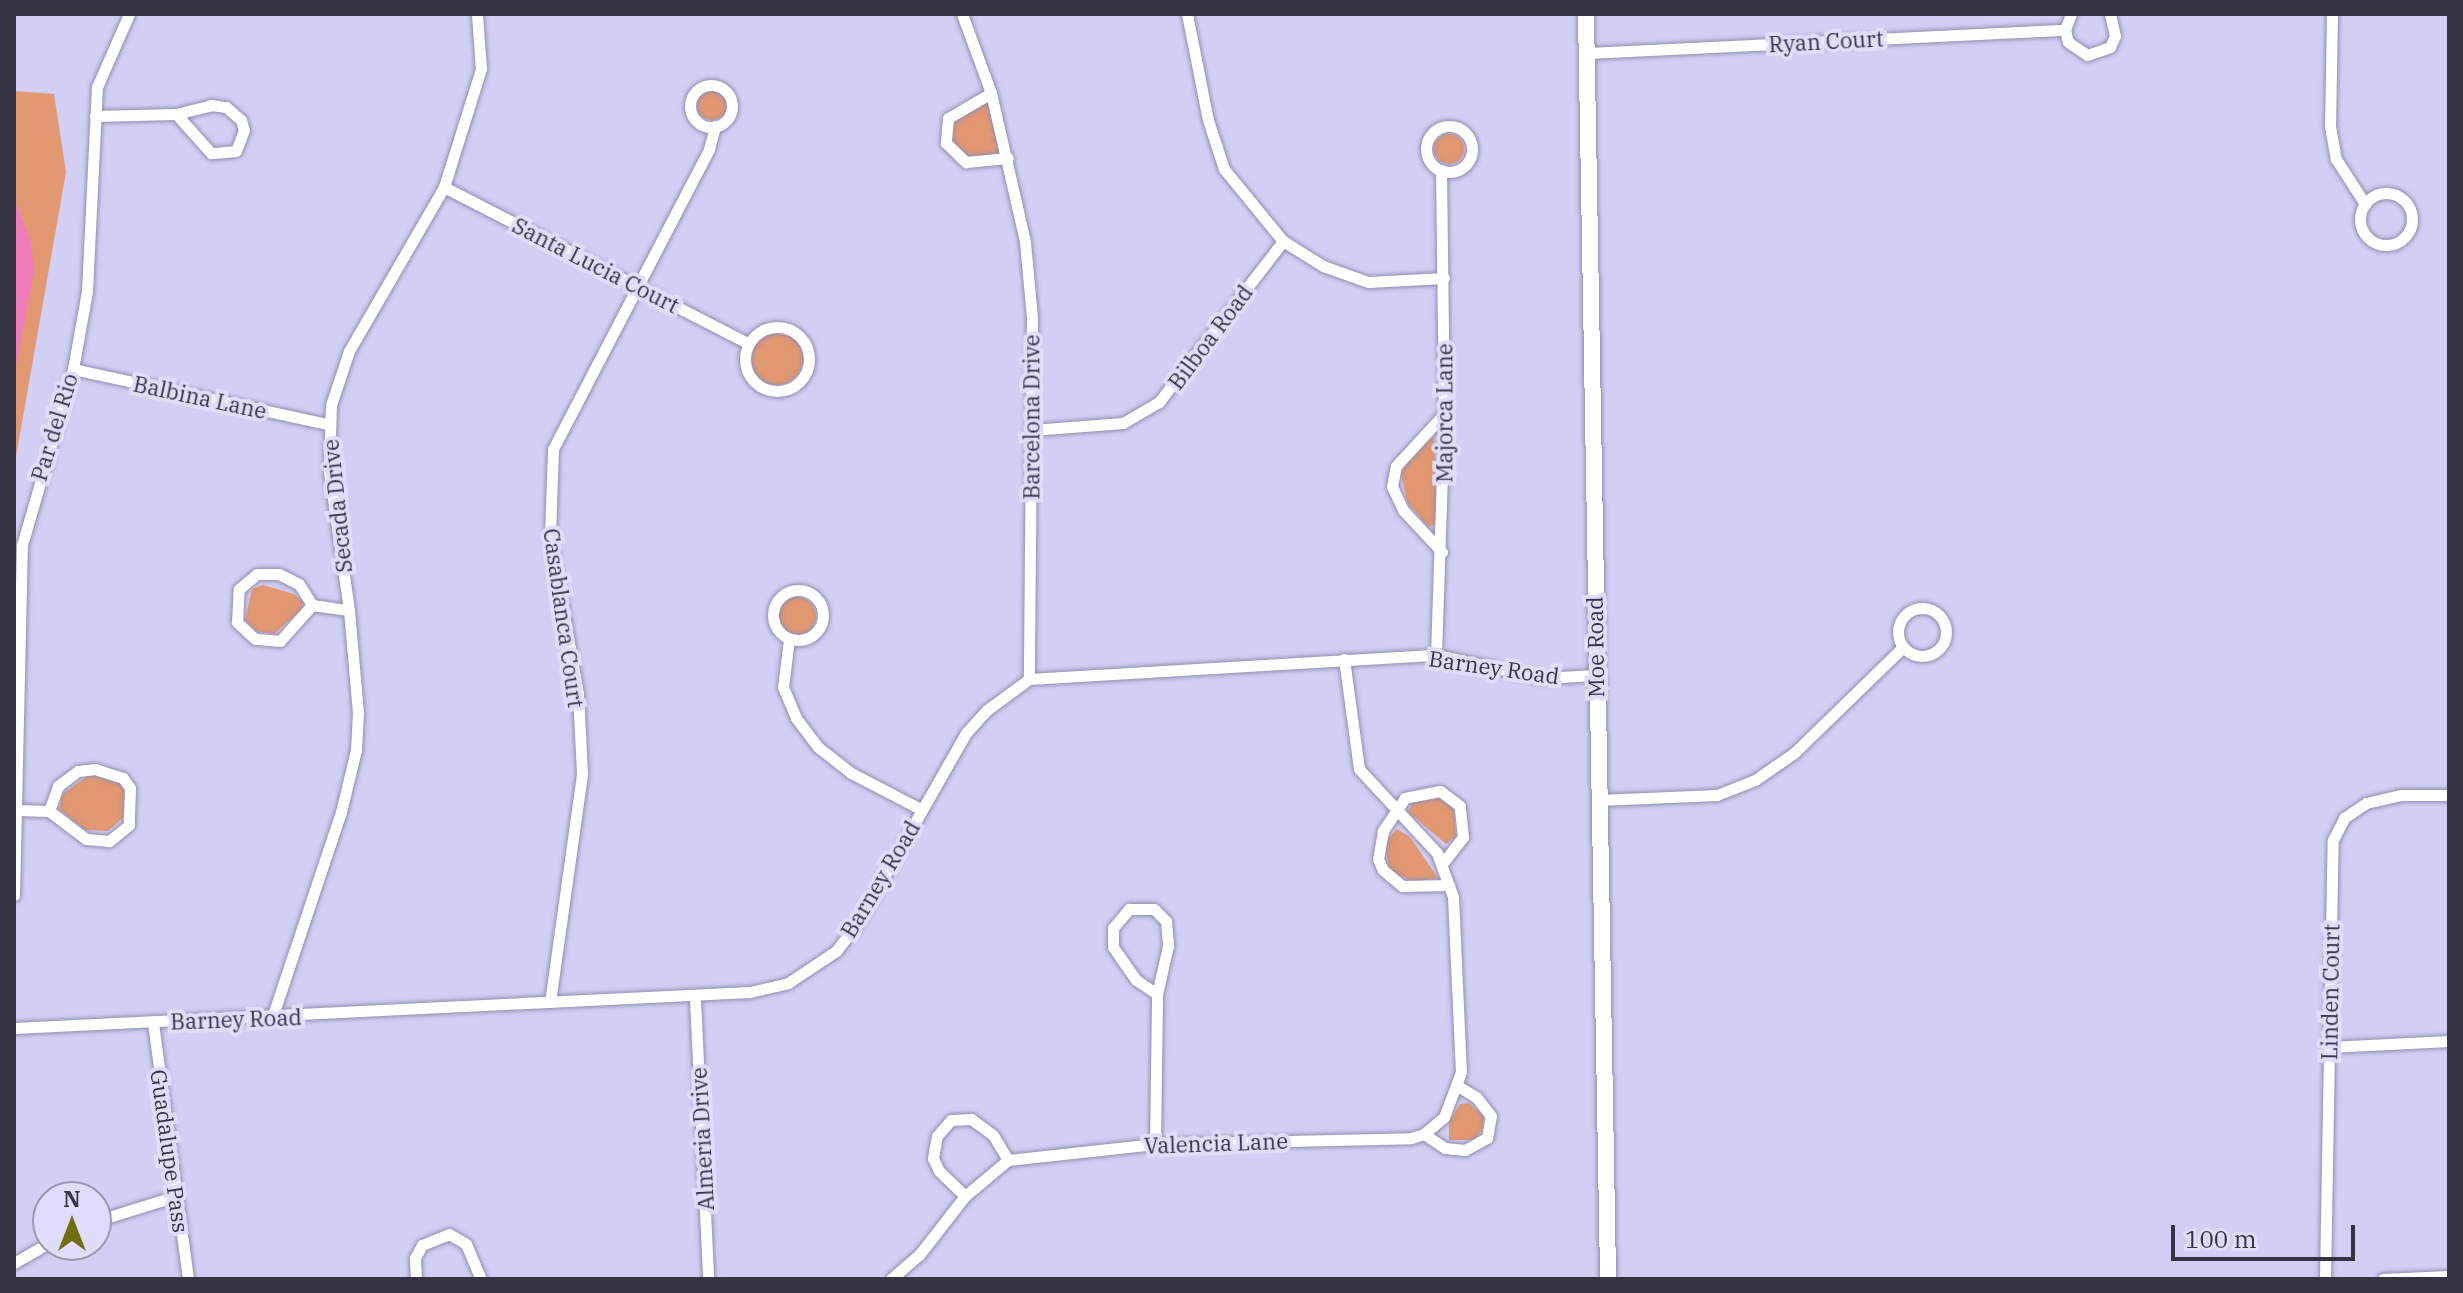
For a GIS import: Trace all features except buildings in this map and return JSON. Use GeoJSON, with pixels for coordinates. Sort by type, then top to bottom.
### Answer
{"type":"FeatureCollection","features":[{"type":"Feature","properties":{"kind":"street","name":"Par del Rio"},"geometry":{"type":"LineString","coordinates":[[14,895],[22,545],[73,369],[90,267],[95,116],[100,73],[129,14]]}},
{"type":"Feature","properties":{"kind":"street","name":"Secada Drive"},"geometry":{"type":"LineString","coordinates":[[272,1018],[341,812],[356,750],[358,713],[328,424],[349,351],[444,187],[481,69],[477,14]]}},
{"type":"Feature","properties":{"kind":"street","name":"Barcelona Drive"},"geometry":{"type":"LineString","coordinates":[[962,14],[991,93],[1025,242],[1030,303],[1032,430],[1029,679]]}},
{"type":"Feature","properties":{"kind":"street"},"geometry":{"type":"LineString","coordinates":[[1187,14],[1208,120],[1224,169],[1283,241],[1323,266],[1368,282],[1444,278]]}},
{"type":"Feature","properties":{"kind":"street","name":"Moe Road"},"geometry":{"type":"LineString","coordinates":[[1586,14],[1595,675],[1608,1279]]}},
{"type":"Feature","properties":{"kind":"street"},"geometry":{"type":"LineString","coordinates":[[2071,14],[2065,30],[2076,51],[2100,54],[2115,36],[2110,14]]}},
{"type":"Feature","properties":{"kind":"street"},"geometry":{"type":"LineString","coordinates":[[2332,14],[2330,126],[2336,159],[2365,204],[2360,225],[2368,238],[2388,245],[2407,233],[2411,213],[2403,200],[2383,193],[2365,204]]}},
{"type":"Feature","properties":{"kind":"street","name":"Ryan Court"},"geometry":{"type":"LineString","coordinates":[[1588,53],[2065,30]]}},
{"type":"Feature","properties":{"kind":"street"},"geometry":{"type":"LineString","coordinates":[[991,93],[948,118],[946,143],[966,162],[1008,158]]}},
{"type":"Feature","properties":{"kind":"street"},"geometry":{"type":"LineString","coordinates":[[95,116],[176,114],[194,107],[226,107],[241,120],[242,143],[228,154],[211,153],[176,114]]}},
{"type":"Feature","properties":{"kind":"street","name":"Casablanca Court"},"geometry":{"type":"LineString","coordinates":[[550,1002],[582,773],[578,694],[550,536],[549,472],[559,434],[709,149],[715,126]]}},
{"type":"Feature","properties":{"kind":"street","name":"Majorca Lane"},"geometry":{"type":"LineString","coordinates":[[1457,128],[1468,136],[1471,157],[1455,171],[1441,170],[1430,162],[1428,142],[1436,130],[1457,128]]}},
{"type":"Feature","properties":{"kind":"street","name":"Majorca Lane"},"geometry":{"type":"LineString","coordinates":[[1436,655],[1442,552],[1444,414],[1441,170]]}},
{"type":"Feature","properties":{"kind":"street","name":"Santa Lucia Court"},"geometry":{"type":"LineString","coordinates":[[444,187],[749,344]]}},
{"type":"Feature","properties":{"kind":"street","name":"Bilboa Road"},"geometry":{"type":"LineString","coordinates":[[1032,430],[1123,423],[1159,402],[1283,241]]}},
{"type":"Feature","properties":{"kind":"street"},"geometry":{"type":"LineString","coordinates":[[765,330],[792,330],[809,352],[806,372],[791,388],[763,387],[746,365],[749,344],[765,330]]}},
{"type":"Feature","properties":{"kind":"street","name":"Balbina Lane"},"geometry":{"type":"LineString","coordinates":[[73,369],[328,424]]}},
{"type":"Feature","properties":{"kind":"street"},"geometry":{"type":"LineString","coordinates":[[1442,552],[1403,510],[1392,486],[1396,466],[1444,414]]}},
{"type":"Feature","properties":{"kind":"street"},"geometry":{"type":"LineString","coordinates":[[257,574],[279,574],[299,584],[312,605],[280,641],[255,639],[237,622],[239,589],[257,574]]}},
{"type":"Feature","properties":{"kind":"street"},"geometry":{"type":"LineString","coordinates":[[807,591],[822,607],[820,628],[810,638],[789,639],[777,630],[773,609],[786,593],[807,591]]}},
{"type":"Feature","properties":{"kind":"street"},"geometry":{"type":"LineString","coordinates":[[312,605],[349,610]]}},
{"type":"Feature","properties":{"kind":"street"},"geometry":{"type":"LineString","coordinates":[[1920,608],[1940,616],[1945,637],[1937,650],[1916,655],[1903,647],[1898,633],[1906,613],[1920,608]]}},
{"type":"Feature","properties":{"kind":"street"},"geometry":{"type":"LineString","coordinates":[[789,639],[783,687],[796,718],[818,747],[851,773],[922,810]]}},
{"type":"Feature","properties":{"kind":"street"},"geometry":{"type":"LineString","coordinates":[[1599,800],[1717,795],[1755,780],[1794,753],[1903,647]]}},
{"type":"Feature","properties":{"kind":"street","name":"Barney Road"},"geometry":{"type":"LineString","coordinates":[[14,1028],[272,1018],[550,1002],[695,999],[788,983],[836,951],[966,733],[987,710],[1029,679],[1436,655],[1543,678],[1595,675]]}},
{"type":"Feature","properties":{"kind":"street"},"geometry":{"type":"LineString","coordinates":[[1344,659],[1359,769],[1442,864],[1449,885],[1458,1086],[1444,1117],[1424,1134]]}},
{"type":"Feature","properties":{"kind":"street"},"geometry":{"type":"LineString","coordinates":[[17,810],[49,811],[86,839],[109,841],[129,825],[130,788],[111,771],[78,771],[58,786],[49,811]]}},
{"type":"Feature","properties":{"kind":"street"},"geometry":{"type":"LineString","coordinates":[[1442,864],[1463,837],[1464,820],[1454,797],[1440,791],[1421,792],[1393,809],[1379,845],[1378,859],[1387,875],[1402,886],[1449,885]]}},
{"type":"Feature","properties":{"kind":"street","name":"Linden Court"},"geometry":{"type":"LineString","coordinates":[[2325,1279],[2337,829],[2355,809],[2377,799],[2449,795]]}},
{"type":"Feature","properties":{"kind":"street"},"geometry":{"type":"LineString","coordinates":[[1155,1144],[1157,994],[1168,946],[1166,921],[1154,909],[1129,909],[1113,928],[1113,947],[1136,980],[1157,994]]}},
{"type":"Feature","properties":{"kind":"street","name":"Almeria Drive"},"geometry":{"type":"LineString","coordinates":[[695,999],[708,1279]]}},
{"type":"Feature","properties":{"kind":"street","name":"Guadalupe Pass"},"geometry":{"type":"LineString","coordinates":[[153,1023],[188,1279]]}},
{"type":"Feature","properties":{"kind":"street"},"geometry":{"type":"LineString","coordinates":[[2329,1047],[2449,1041]]}},
{"type":"Feature","properties":{"kind":"street","name":"Valencia Lane"},"geometry":{"type":"LineString","coordinates":[[1008,1160],[1155,1144],[1424,1134],[1445,1148],[1465,1150],[1487,1138],[1491,1116],[1476,1097],[1458,1086]]}},
{"type":"Feature","properties":{"kind":"street"},"geometry":{"type":"LineString","coordinates":[[891,1279],[919,1255],[965,1196],[1008,1160],[993,1135],[971,1119],[951,1120],[937,1136],[933,1158],[939,1171],[965,1196]]}},
{"type":"Feature","properties":{"kind":"street"},"geometry":{"type":"LineString","coordinates":[[112,1216],[176,1196]]}},
{"type":"Feature","properties":{"kind":"street"},"geometry":{"type":"LineString","coordinates":[[416,1279],[415,1258],[422,1245],[449,1234],[466,1244],[481,1279]]}},
{"type":"Feature","properties":{"kind":"street"},"geometry":{"type":"LineString","coordinates":[[14,1263],[32,1252]]}},
{"type":"Feature","properties":{"kind":"street"},"geometry":{"type":"LineString","coordinates":[[2383,1279],[2449,1276]]}},
{"type":"Feature","properties":{"kind":"shaded area"},"geometry":{"type":"Polygon","coordinates":[[[712,90],[718,91],[726,99],[726,111],[718,119],[712,120],[706,119],[698,111],[697,105],[698,99],[706,91],[712,90]]]}},
{"type":"Feature","properties":{"kind":"shaded area"},"geometry":{"type":"Polygon","coordinates":[[[14,91],[54,94],[66,172],[14,468],[14,91]]]}},
{"type":"Feature","properties":{"kind":"shaded area"},"geometry":{"type":"Polygon","coordinates":[[[991,93],[1008,158],[975,164],[946,143],[948,118],[991,93]]]}},
{"type":"Feature","properties":{"kind":"shaded area"},"geometry":{"type":"Polygon","coordinates":[[[1449,134],[1460,138],[1464,149],[1460,160],[1449,164],[1438,160],[1434,149],[1438,138],[1449,134]]]}},
{"type":"Feature","properties":{"kind":"shaded area"},"geometry":{"type":"Polygon","coordinates":[[[14,199],[31,242],[34,271],[14,377],[14,199]]]}},
{"type":"Feature","properties":{"kind":"shaded area"},"geometry":{"type":"Polygon","coordinates":[[[776,331],[795,339],[803,358],[795,377],[776,385],[757,377],[749,358],[757,339],[776,331]]]}},
{"type":"Feature","properties":{"kind":"shaded area"},"geometry":{"type":"Polygon","coordinates":[[[1434,437],[1437,524],[1428,527],[1407,502],[1401,473],[1418,445],[1434,437]]]}},
{"type":"Feature","properties":{"kind":"shaded area"},"geometry":{"type":"Polygon","coordinates":[[[263,585],[294,594],[303,602],[301,610],[274,634],[256,631],[245,620],[252,589],[263,585]]]}},
{"type":"Feature","properties":{"kind":"shaded area"},"geometry":{"type":"Polygon","coordinates":[[[797,597],[810,603],[816,616],[810,629],[797,635],[784,629],[778,616],[784,603],[797,597]]]}},
{"type":"Feature","properties":{"kind":"shaded area"},"geometry":{"type":"Polygon","coordinates":[[[89,775],[117,781],[126,789],[123,818],[108,831],[85,830],[60,810],[61,795],[89,775]]]}},
{"type":"Feature","properties":{"kind":"shaded area"},"geometry":{"type":"Polygon","coordinates":[[[1427,794],[1447,799],[1454,811],[1456,836],[1446,844],[1408,812],[1415,798],[1427,794]]]}},
{"type":"Feature","properties":{"kind":"shaded area"},"geometry":{"type":"Polygon","coordinates":[[[1397,829],[1410,837],[1438,878],[1414,882],[1390,871],[1384,843],[1397,829]]]}},
{"type":"Feature","properties":{"kind":"shaded area"},"geometry":{"type":"Polygon","coordinates":[[[1469,1103],[1483,1115],[1483,1128],[1475,1140],[1449,1140],[1449,1122],[1460,1104],[1469,1103]]]}}]}
